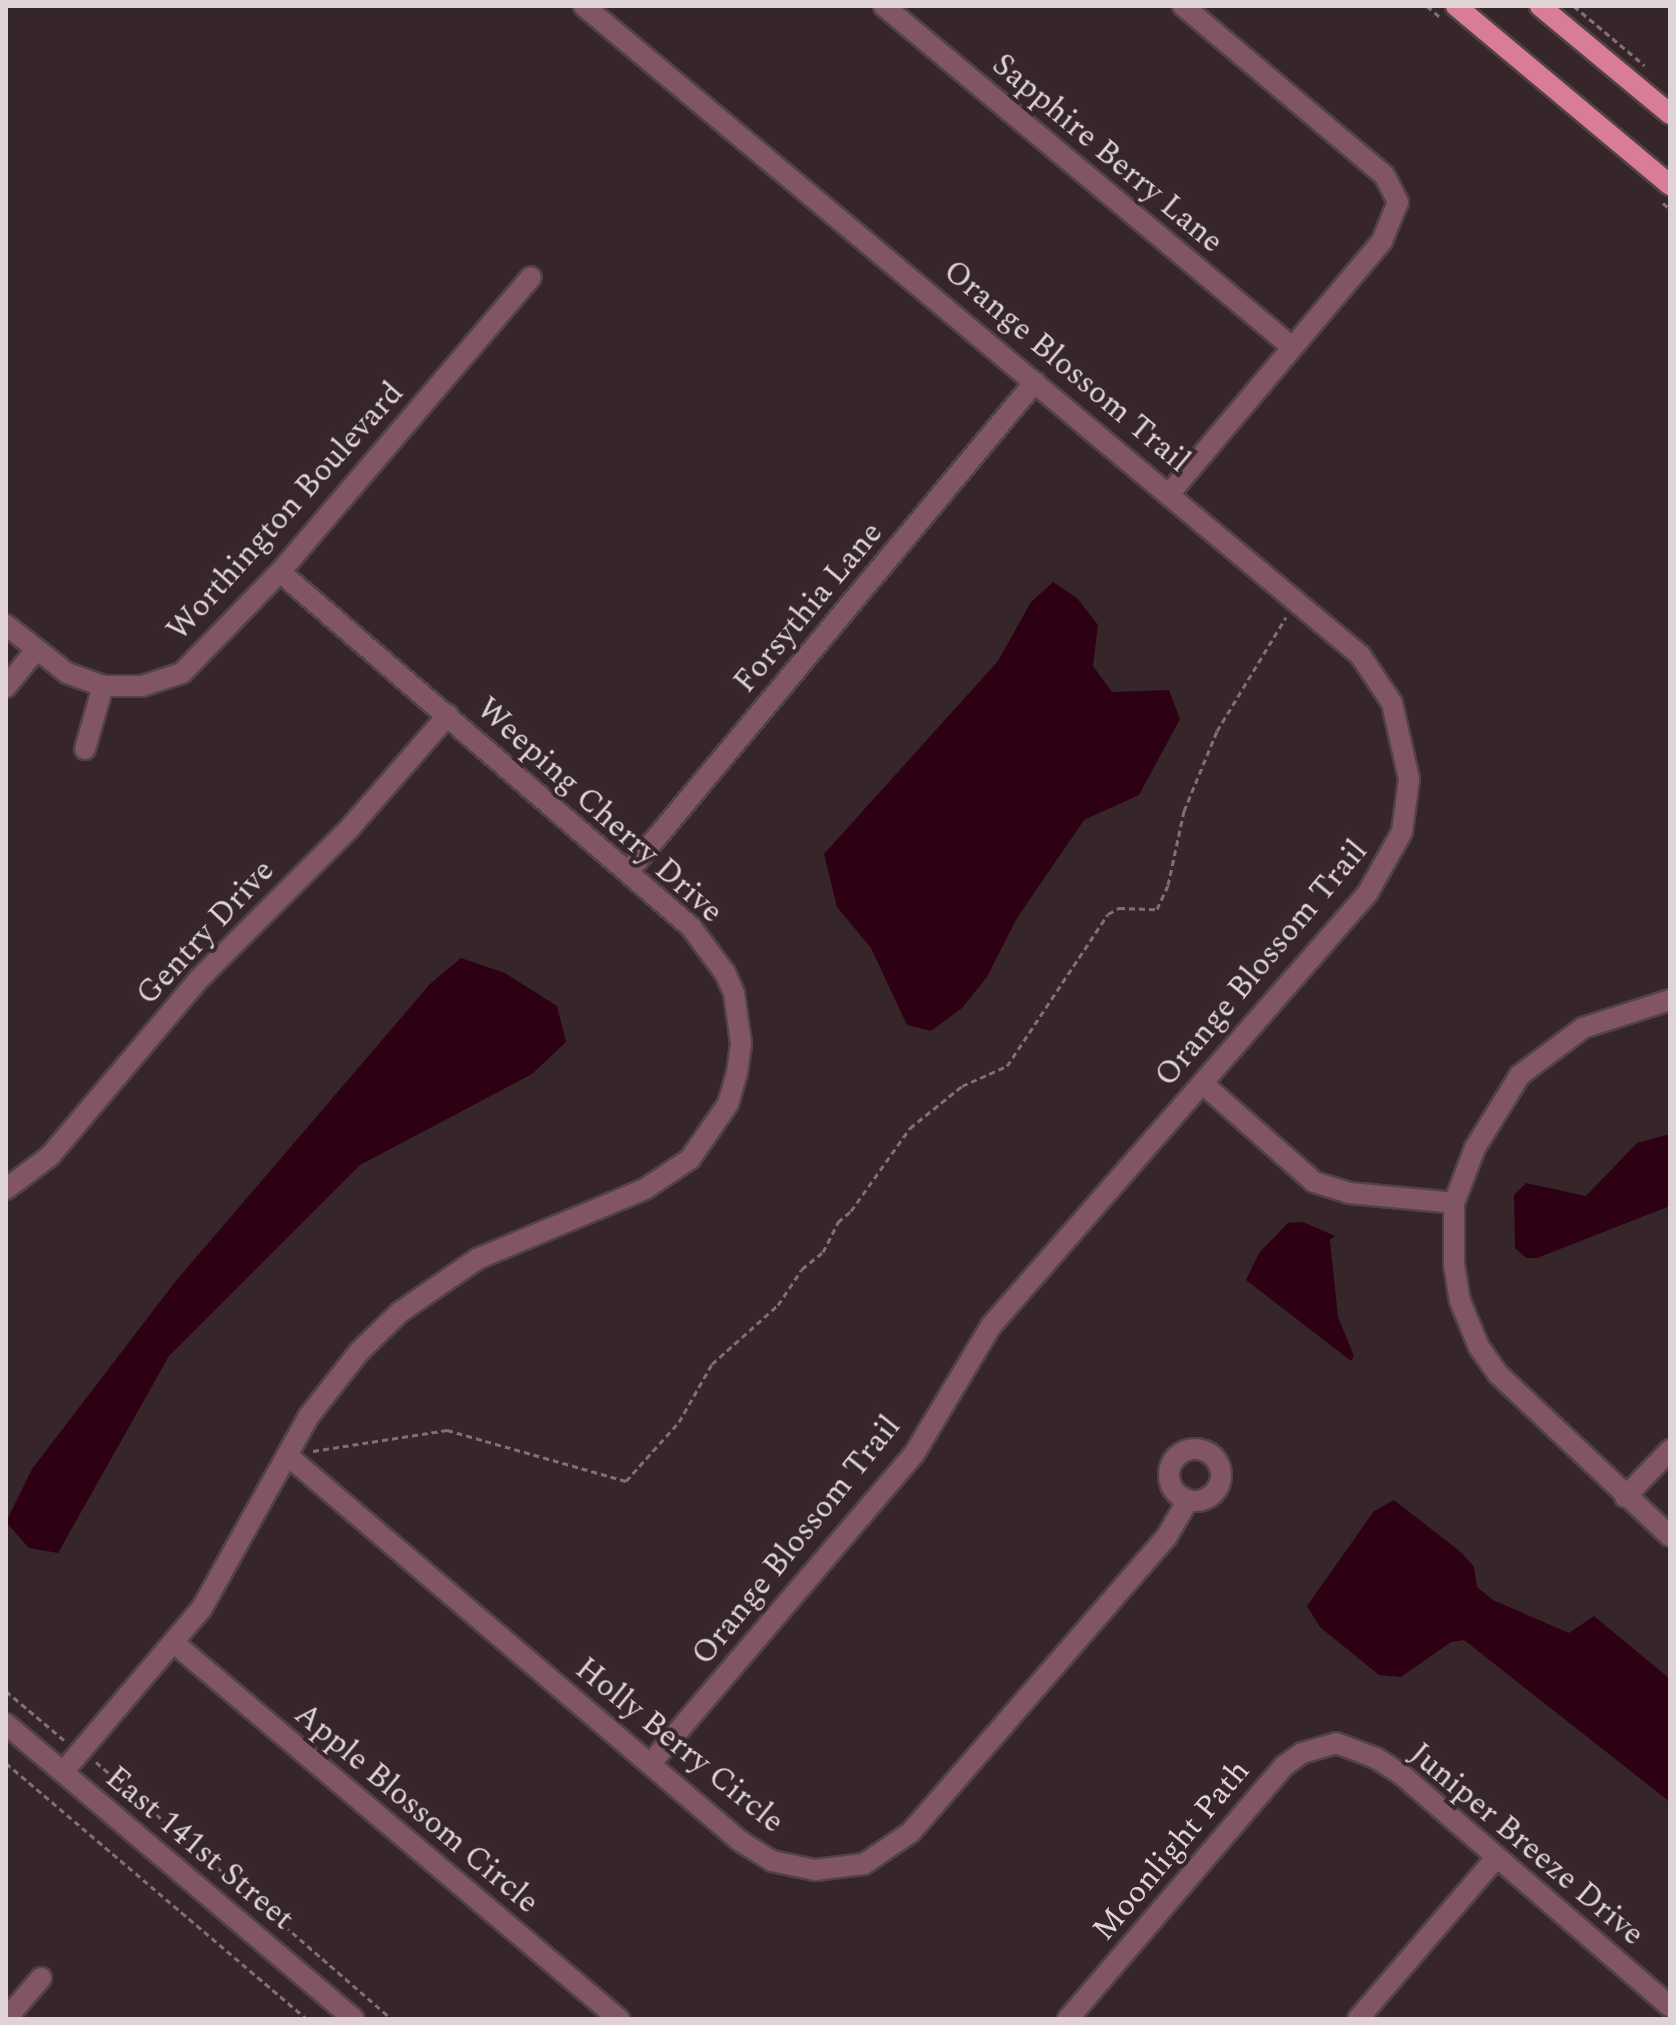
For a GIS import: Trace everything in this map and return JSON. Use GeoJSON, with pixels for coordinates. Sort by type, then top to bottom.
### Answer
{"type":"FeatureCollection","features":[{"type":"Feature","properties":{"kind":"main road"},"geometry":{"type":"LineString","coordinates":[[1456,6],[1670,185]]}},
{"type":"Feature","properties":{"kind":"main road"},"geometry":{"type":"LineString","coordinates":[[1540,6],[1670,114]]}},
{"type":"Feature","properties":{"kind":"street","name":"Orange Blossom Trail"},"geometry":{"type":"LineString","coordinates":[[584,6],[1360,655],[1392,703],[1409,779],[1402,832],[1367,894],[991,1326],[914,1454],[650,1764]]}},
{"type":"Feature","properties":{"kind":"street","name":"Sapphire Berry Lane"},"geometry":{"type":"LineString","coordinates":[[884,6],[1292,347]]}},
{"type":"Feature","properties":{"kind":"street"},"geometry":{"type":"LineString","coordinates":[[1170,493],[1378,245],[1393,224],[1398,202],[1384,175],[1183,6]]}},
{"type":"Feature","properties":{"kind":"street","name":"Worthington Boulevard"},"geometry":{"type":"LineString","coordinates":[[6,625],[67,673],[103,686],[142,686],[182,673],[280,572],[531,277]]}},
{"type":"Feature","properties":{"kind":"street","name":"Forsythia Lane"},"geometry":{"type":"LineString","coordinates":[[628,872],[1035,382]]}},
{"type":"Feature","properties":{"kind":"street","name":"Weeping Cherry Drive"},"geometry":{"type":"LineString","coordinates":[[63,1772],[174,1643],[231,1563],[287,1455],[340,1374],[436,1284],[515,1239],[645,1189],[690,1159],[710,1136],[737,1073],[740,1016],[734,993],[718,962],[691,927],[280,572]]}},
{"type":"Feature","properties":{"kind":"street"},"geometry":{"type":"LineString","coordinates":[[6,687],[36,650]]}},
{"type":"Feature","properties":{"kind":"street"},"geometry":{"type":"LineString","coordinates":[[85,749],[103,686]]}},
{"type":"Feature","properties":{"kind":"street","name":"Gentry Drive"},"geometry":{"type":"LineString","coordinates":[[6,1189],[50,1156],[199,979],[349,829],[448,715]]}},
{"type":"Feature","properties":{"kind":"street"},"geometry":{"type":"LineString","coordinates":[[1670,1000],[1583,1028],[1520,1075],[1488,1123],[1454,1203],[1454,1264],[1460,1301],[1479,1347],[1498,1374],[1625,1497],[1670,1536]]}},
{"type":"Feature","properties":{"kind":"street"},"geometry":{"type":"LineString","coordinates":[[1203,1084],[1314,1182],[1349,1193],[1454,1203]]}},
{"type":"Feature","properties":{"kind":"street"},"geometry":{"type":"LineString","coordinates":[[1625,1497],[1670,1450]]}},
{"type":"Feature","properties":{"kind":"street","name":"Holly Berry Circle"},"geometry":{"type":"LineString","coordinates":[[287,1455],[740,1841],[772,1861],[815,1870],[864,1864],[911,1832],[1167,1536],[1188,1500]]}},
{"type":"Feature","properties":{"kind":"street","name":"Apple Blossom Circle"},"geometry":{"type":"LineString","coordinates":[[174,1643],[619,2019]]}},
{"type":"Feature","properties":{"kind":"street","name":"East 141st Street"},"geometry":{"type":"LineString","coordinates":[[6,1724],[354,2019]]}},
{"type":"Feature","properties":{"kind":"street","name":"Juniper Breeze Drive"},"geometry":{"type":"LineString","coordinates":[[1336,1743],[1376,1758],[1402,1775],[1670,2006]]}},
{"type":"Feature","properties":{"kind":"street","name":"Moonlight Path"},"geometry":{"type":"LineString","coordinates":[[1068,2019],[1284,1766],[1302,1753],[1336,1743]]}},
{"type":"Feature","properties":{"kind":"street"},"geometry":{"type":"LineString","coordinates":[[1358,2019],[1497,1857]]}},
{"type":"Feature","properties":{"kind":"street"},"geometry":{"type":"LineString","coordinates":[[6,2019],[41,1978]]}},
{"type":"Feature","properties":{"kind":"path"},"geometry":{"type":"LineString","coordinates":[[1574,6],[1646,67]]}},
{"type":"Feature","properties":{"kind":"path"},"geometry":{"type":"LineString","coordinates":[[287,1455],[447,1430],[626,1481],[679,1422],[712,1364],[778,1305],[802,1269],[823,1252],[838,1222],[851,1211],[910,1128],[962,1086],[1007,1066],[1108,914],[1119,908],[1157,909],[1168,885],[1184,811],[1217,731],[1297,600]]}},
{"type":"Feature","properties":{"kind":"path"},"geometry":{"type":"LineString","coordinates":[[6,1691],[79,1754],[103,1766],[162,1823],[392,2019]]}},
{"type":"Feature","properties":{"kind":"path"},"geometry":{"type":"LineString","coordinates":[[6,1763],[307,2019]]}},
{"type":"Feature","properties":{"kind":"shaded area"},"geometry":{"type":"Polygon","coordinates":[[[1053,582],[1077,598],[1098,625],[1093,666],[1112,692],[1169,690],[1180,719],[1139,795],[1084,820],[1017,918],[987,977],[962,1008],[931,1031],[907,1025],[871,948],[837,907],[824,854],[998,661],[1031,602],[1053,582]]]}},
{"type":"Feature","properties":{"kind":"shaded area"},"geometry":{"type":"Polygon","coordinates":[[[461,958],[505,973],[557,1006],[566,1042],[532,1074],[360,1165],[169,1356],[58,1553],[29,1548],[6,1522],[32,1469],[175,1282],[430,984],[461,958]]]}},
{"type":"Feature","properties":{"kind":"shaded area"},"geometry":{"type":"Polygon","coordinates":[[[1670,1134],[1670,1206],[1537,1258],[1526,1258],[1515,1248],[1514,1195],[1526,1183],[1586,1196],[1637,1143],[1670,1134]]]}},
{"type":"Feature","properties":{"kind":"shaded area"},"geometry":{"type":"Polygon","coordinates":[[[1303,1222],[1335,1236],[1330,1240],[1338,1317],[1354,1356],[1351,1361],[1246,1280],[1259,1253],[1288,1223],[1303,1222]]]}},
{"type":"Feature","properties":{"kind":"shaded area"},"geometry":{"type":"Polygon","coordinates":[[[1394,1500],[1462,1553],[1474,1567],[1477,1587],[1493,1600],[1569,1633],[1594,1616],[1670,1679],[1670,1802],[1464,1640],[1451,1642],[1401,1677],[1379,1675],[1320,1627],[1307,1606],[1374,1511],[1394,1500]]]}}]}
